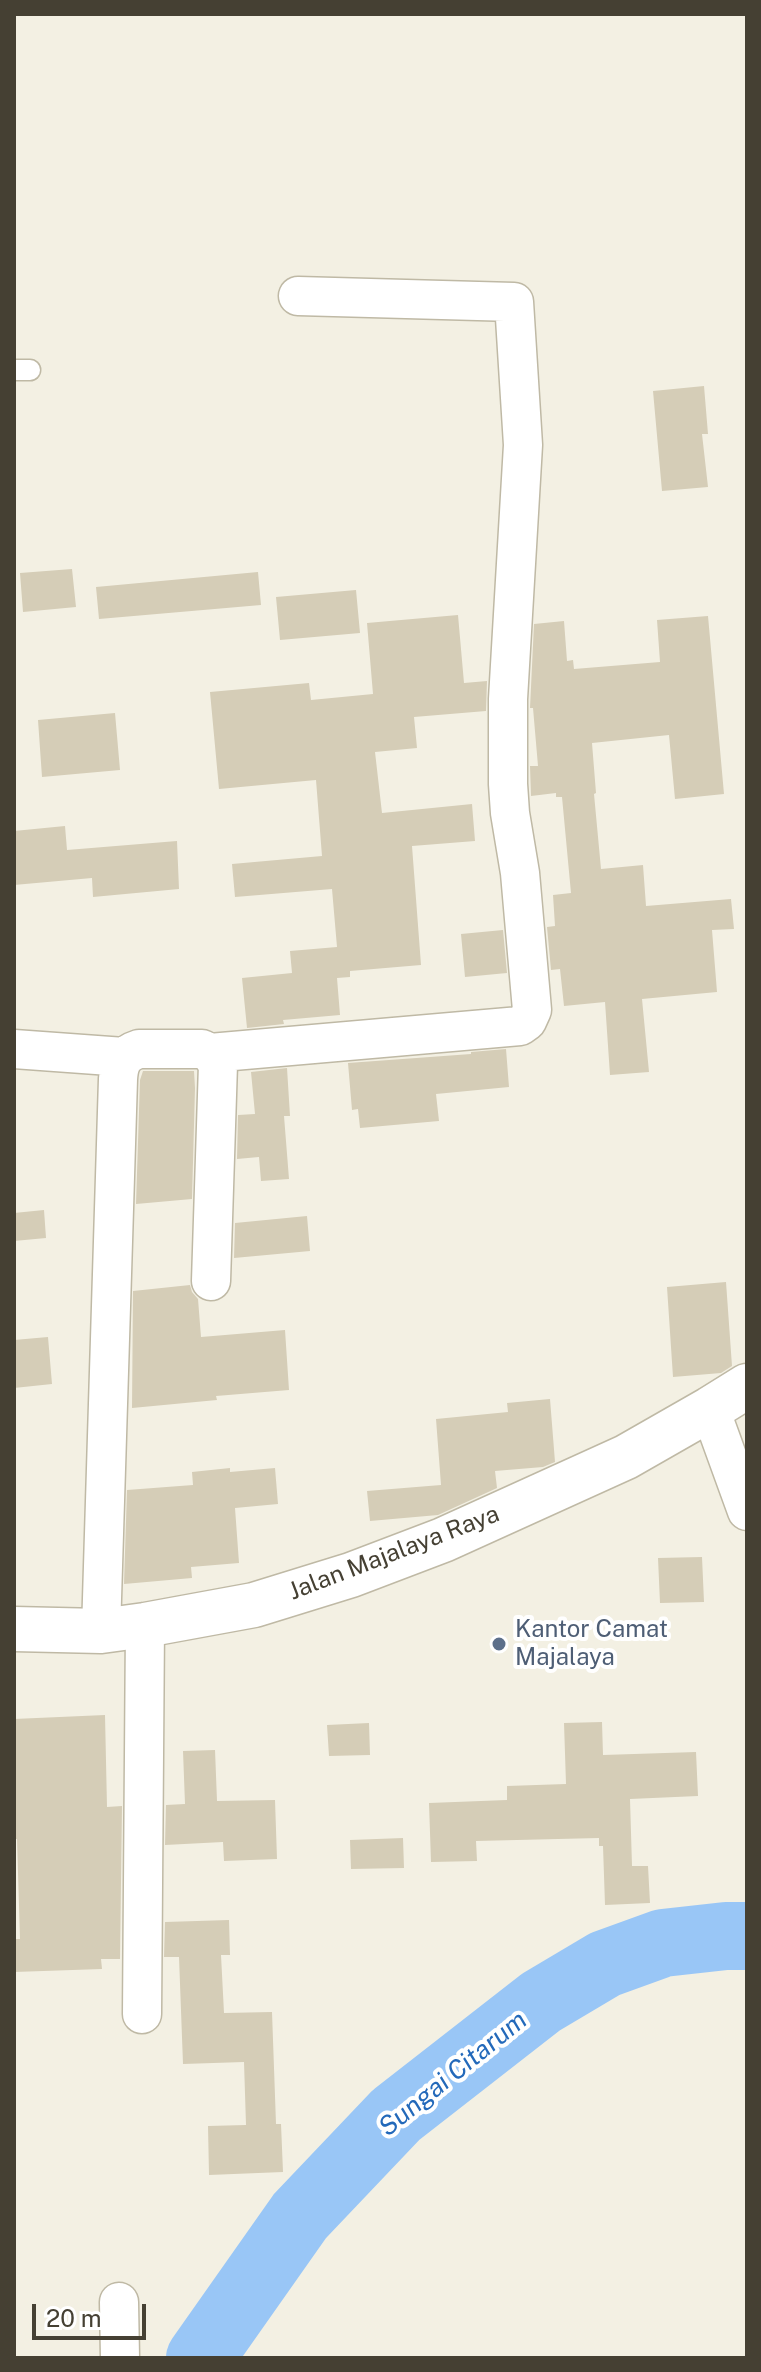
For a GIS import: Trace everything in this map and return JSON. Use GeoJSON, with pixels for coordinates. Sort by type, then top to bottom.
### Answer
{"type":"FeatureCollection","features":[{"type":"Feature","properties":{"kind":"street"},"geometry":{"type":"LineString","coordinates":[[210,1053],[520,1026],[527,1021],[532,1010],[520,873],[508,784],[508,699],[523,445],[514,302],[298,296]]}},
{"type":"Feature","properties":{"kind":"street"},"geometry":{"type":"LineString","coordinates":[[14,1049],[124,1057]]}},
{"type":"Feature","properties":{"kind":"street"},"geometry":{"type":"LineString","coordinates":[[101,1631],[118,1079],[119,1068],[129,1052],[139,1049],[202,1049],[210,1053],[218,1064],[211,1281]]}},
{"type":"Feature","properties":{"kind":"street","name":"Jalan Majalaya Raya"},"geometry":{"type":"LineString","coordinates":[[14,1629],[101,1631],[145,1625],[254,1605],[351,1575],[443,1540],[626,1457],[747,1386]]}},
{"type":"Feature","properties":{"kind":"street"},"geometry":{"type":"LineString","coordinates":[[710,1409],[747,1511]]}},
{"type":"Feature","properties":{"kind":"street"},"geometry":{"type":"LineString","coordinates":[[142,2014],[145,1625]]}},
{"type":"Feature","properties":{"kind":"street"},"geometry":{"type":"LineString","coordinates":[[119,2302],[120,2358]]}},
{"type":"Feature","properties":{"kind":"building"},"geometry":{"type":"Polygon","coordinates":[[[704,386],[708,434],[702,434],[708,487],[662,491],[653,391],[704,386]]]}},
{"type":"Feature","properties":{"kind":"building"},"geometry":{"type":"Polygon","coordinates":[[[72,569],[76,607],[23,612],[20,573],[72,569]]]}},
{"type":"Feature","properties":{"kind":"building"},"geometry":{"type":"Polygon","coordinates":[[[258,572],[261,605],[99,619],[96,587],[258,572]]]}},
{"type":"Feature","properties":{"kind":"building"},"geometry":{"type":"Polygon","coordinates":[[[356,590],[360,633],[280,640],[276,597],[356,590]]]}},
{"type":"Feature","properties":{"kind":"building"},"geometry":{"type":"Polygon","coordinates":[[[458,615],[464,683],[487,681],[486,711],[414,717],[417,748],[375,752],[382,813],[472,804],[475,841],[412,846],[421,965],[350,971],[350,977],[337,978],[340,1015],[283,1020],[284,1024],[247,1028],[242,978],[292,973],[290,951],[337,947],[332,889],[235,897],[232,864],[322,856],[316,780],[219,789],[210,692],[309,683],[311,700],[373,694],[367,623],[458,615]]]}},
{"type":"Feature","properties":{"kind":"building"},"geometry":{"type":"Polygon","coordinates":[[[708,616],[724,794],[675,799],[669,735],[592,743],[594,794],[601,869],[643,865],[646,906],[731,899],[734,929],[712,930],[717,992],[642,999],[649,1072],[610,1075],[605,1002],[564,1006],[560,969],[551,970],[547,927],[555,926],[553,895],[571,893],[562,797],[556,797],[556,793],[531,796],[530,766],[538,766],[533,708],[530,708],[534,624],[564,621],[567,661],[573,660],[574,669],[660,662],[657,620],[708,616]]]}},
{"type":"Feature","properties":{"kind":"building"},"geometry":{"type":"Polygon","coordinates":[[[115,713],[120,770],[42,777],[38,720],[115,713]]]}},
{"type":"Feature","properties":{"kind":"building"},"geometry":{"type":"Polygon","coordinates":[[[65,826],[67,850],[177,841],[179,889],[93,897],[92,878],[14,885],[14,831],[65,826]]]}},
{"type":"Feature","properties":{"kind":"building"},"geometry":{"type":"Polygon","coordinates":[[[503,930],[507,973],[465,977],[461,934],[503,930]]]}},
{"type":"Feature","properties":{"kind":"building"},"geometry":{"type":"Polygon","coordinates":[[[506,1049],[509,1087],[436,1094],[439,1121],[360,1128],[358,1109],[352,1110],[348,1063],[506,1049]]]}},
{"type":"Feature","properties":{"kind":"building"},"geometry":{"type":"Polygon","coordinates":[[[287,1068],[290,1116],[284,1116],[289,1179],[261,1181],[259,1157],[237,1159],[238,1115],[255,1114],[251,1072],[287,1068]]]}},
{"type":"Feature","properties":{"kind":"building"},"geometry":{"type":"Polygon","coordinates":[[[143,1071],[194,1071],[192,1199],[136,1204],[140,1080],[143,1071]]]}},
{"type":"Feature","properties":{"kind":"building"},"geometry":{"type":"Polygon","coordinates":[[[44,1210],[46,1238],[14,1241],[14,1213],[44,1210]]]}},
{"type":"Feature","properties":{"kind":"building"},"geometry":{"type":"Polygon","coordinates":[[[307,1216],[310,1251],[234,1258],[235,1223],[307,1216]]]}},
{"type":"Feature","properties":{"kind":"building"},"geometry":{"type":"Polygon","coordinates":[[[726,1282],[732,1366],[721,1373],[673,1377],[667,1287],[726,1282]]]}},
{"type":"Feature","properties":{"kind":"building"},"geometry":{"type":"Polygon","coordinates":[[[190,1285],[198,1299],[201,1337],[285,1330],[289,1390],[132,1408],[133,1291],[190,1285]]]}},
{"type":"Feature","properties":{"kind":"building"},"geometry":{"type":"Polygon","coordinates":[[[48,1337],[52,1384],[14,1388],[14,1340],[48,1337]]]}},
{"type":"Feature","properties":{"kind":"building"},"geometry":{"type":"Polygon","coordinates":[[[550,1399],[555,1462],[543,1467],[495,1471],[497,1488],[438,1515],[370,1521],[367,1491],[441,1485],[436,1419],[508,1412],[507,1403],[550,1399]]]}},
{"type":"Feature","properties":{"kind":"building"},"geometry":{"type":"Polygon","coordinates":[[[230,1468],[230,1472],[275,1468],[278,1504],[235,1508],[239,1563],[191,1567],[192,1578],[124,1584],[127,1490],[193,1485],[192,1472],[230,1468]]]}},
{"type":"Feature","properties":{"kind":"building"},"geometry":{"type":"Polygon","coordinates":[[[702,1557],[704,1602],[660,1603],[658,1558],[702,1557]]]}},
{"type":"Feature","properties":{"kind":"building"},"geometry":{"type":"Polygon","coordinates":[[[105,1715],[107,1807],[122,1806],[120,1959],[101,1959],[102,1969],[14,1972],[14,1939],[20,1939],[17,1839],[14,1839],[14,1719],[105,1715]]]}},
{"type":"Feature","properties":{"kind":"building"},"geometry":{"type":"Polygon","coordinates":[[[602,1722],[603,1755],[696,1752],[698,1796],[630,1799],[632,1866],[648,1866],[650,1903],[605,1905],[603,1846],[599,1846],[599,1838],[476,1841],[477,1861],[431,1862],[429,1803],[507,1800],[507,1786],[566,1784],[564,1723],[602,1722]]]}},
{"type":"Feature","properties":{"kind":"building"},"geometry":{"type":"Polygon","coordinates":[[[369,1723],[370,1755],[329,1756],[327,1725],[369,1723]]]}},
{"type":"Feature","properties":{"kind":"building"},"geometry":{"type":"Polygon","coordinates":[[[215,1750],[217,1801],[275,1800],[277,1859],[224,1861],[223,1842],[165,1845],[166,1805],[185,1804],[183,1751],[215,1750]]]}},
{"type":"Feature","properties":{"kind":"building"},"geometry":{"type":"Polygon","coordinates":[[[403,1838],[404,1868],[351,1869],[350,1840],[403,1838]]]}},
{"type":"Feature","properties":{"kind":"building"},"geometry":{"type":"Polygon","coordinates":[[[229,1920],[230,1955],[221,1955],[224,2013],[272,2012],[276,2124],[281,2124],[283,2172],[209,2175],[208,2126],[246,2125],[244,2062],[183,2064],[179,1957],[164,1957],[165,1922],[229,1920]]]}},
{"type":"Feature","properties":{"kind":"waterway","name":"Sungai Citarum"},"geometry":{"type":"LineString","coordinates":[[200,2358],[300,2216],[396,2115],[541,2002],[605,1964],[663,1943],[747,1936]]}},
{"type":"Feature","properties":{"kind":"place","name":"Kantor Camat Majalaya"},"geometry":{"type":"Point","coordinates":[499,1644]}}]}
